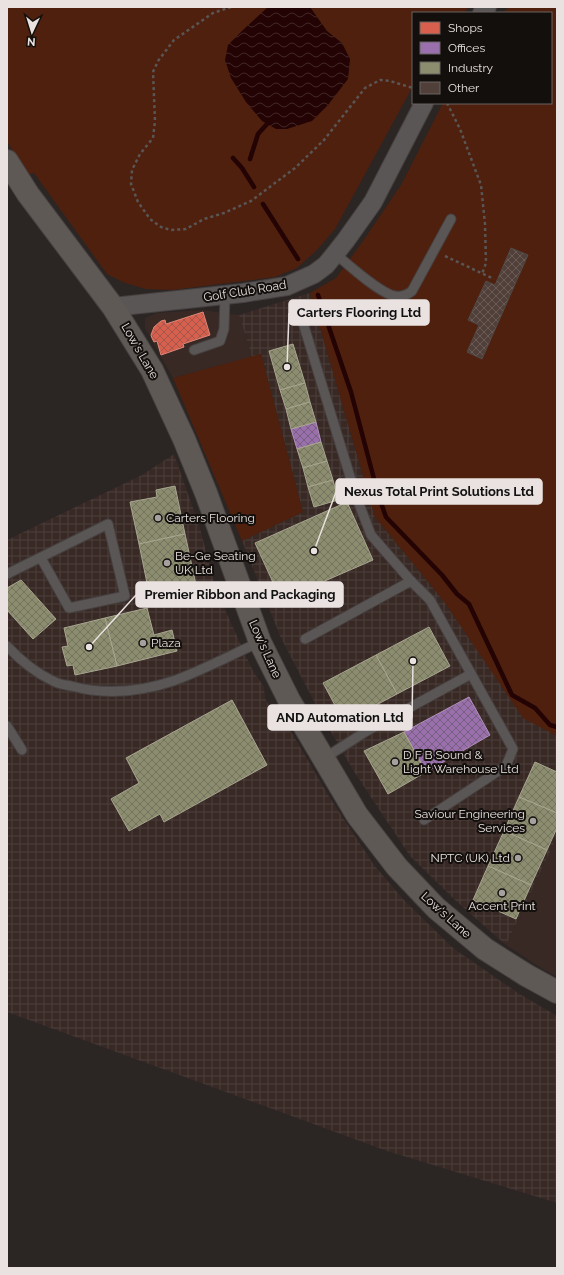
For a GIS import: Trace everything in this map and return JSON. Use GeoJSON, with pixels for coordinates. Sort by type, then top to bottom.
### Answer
{"type":"FeatureCollection","features":[{"type":"Feature","properties":{"kind":"street","name":"Golf Club Road"},"geometry":{"type":"LineString","coordinates":[[114,307],[224,295],[287,286],[314,274],[326,265],[373,202],[423,104]]}},
{"type":"Feature","properties":{"kind":"street","name":"Low's Lane"},"geometry":{"type":"LineString","coordinates":[[7,161],[28,194],[114,307],[152,370],[184,439],[206,493],[260,642],[289,700],[357,815],[397,867],[436,908],[485,949],[526,975],[557,992]]}},
{"type":"Feature","properties":{"kind":"lane"},"geometry":{"type":"LineString","coordinates":[[335,254],[373,284],[392,296],[406,296],[412,291],[451,219]]}},
{"type":"Feature","properties":{"kind":"lane"},"geometry":{"type":"LineString","coordinates":[[194,350],[220,341],[224,329],[224,295]]}},
{"type":"Feature","properties":{"kind":"lane"},"geometry":{"type":"LineString","coordinates":[[300,313],[356,496],[371,535],[411,581],[430,600],[513,749],[506,766],[424,820]]}},
{"type":"Feature","properties":{"kind":"lane"},"geometry":{"type":"LineString","coordinates":[[7,574],[108,524],[125,596],[69,608],[41,558]]}},
{"type":"Feature","properties":{"kind":"lane"},"geometry":{"type":"LineString","coordinates":[[305,638],[411,581]]}},
{"type":"Feature","properties":{"kind":"lane"},"geometry":{"type":"LineString","coordinates":[[7,646],[36,671],[54,682],[86,690],[111,692],[142,689],[173,681],[260,642]]}},
{"type":"Feature","properties":{"kind":"lane"},"geometry":{"type":"LineString","coordinates":[[324,759],[365,732],[471,674]]}},
{"type":"Feature","properties":{"kind":"lane"},"geometry":{"type":"LineString","coordinates":[[7,726],[22,750]]}},
{"type":"Feature","properties":{"kind":"path"},"geometry":{"type":"LineString","coordinates":[[232,7],[213,13],[174,40],[158,61],[153,72],[155,121],[153,138],[140,154],[132,170],[131,184],[138,202],[150,219],[161,227],[171,230],[186,229],[204,219],[224,213],[251,201],[295,168],[324,140],[365,88],[380,80],[390,81],[412,88]]}},
{"type":"Feature","properties":{"kind":"path"},"geometry":{"type":"LineString","coordinates":[[448,104],[460,129],[481,185],[485,224],[486,263],[482,274]]}},
{"type":"Feature","properties":{"kind":"path"},"geometry":{"type":"LineString","coordinates":[[434,250],[494,279]]}},
{"type":"Feature","properties":{"kind":"shaded area"},"geometry":{"type":"Polygon","coordinates":[[[7,7],[469,7],[465,12],[412,12],[412,88],[335,229],[316,251],[297,268],[275,277],[172,290],[146,289],[125,283],[107,274],[34,173],[27,175],[7,141],[7,7]]]}},
{"type":"Feature","properties":{"kind":"shaded area"},"geometry":{"type":"Polygon","coordinates":[[[509,7],[557,7],[557,736],[523,718],[443,600],[375,517],[310,293],[336,278],[363,241],[401,185],[442,104],[552,104],[552,12],[504,12],[509,7]]]}},
{"type":"Feature","properties":{"kind":"shaded area"},"geometry":{"type":"Polygon","coordinates":[[[310,293],[375,517],[443,600],[523,717],[557,736],[557,837],[506,945],[456,901],[410,856],[353,770],[320,713],[280,636],[242,541],[303,512],[261,354],[252,357],[239,315],[310,293]]]}},
{"type":"Feature","properties":{"kind":"shaded area"},"geometry":{"type":"Polygon","coordinates":[[[202,310],[239,315],[252,357],[173,378],[145,328],[145,318],[157,313],[202,310]]]}},
{"type":"Feature","properties":{"kind":"shaded area"},"geometry":{"type":"Polygon","coordinates":[[[261,354],[303,512],[242,541],[173,378],[261,354]]]}},
{"type":"Feature","properties":{"kind":"shaded area"},"geometry":{"type":"Polygon","coordinates":[[[174,454],[200,528],[213,579],[221,601],[253,671],[264,687],[265,698],[276,718],[290,730],[330,798],[374,865],[403,899],[453,948],[518,993],[557,1016],[557,1203],[387,1151],[7,1012],[7,540],[142,475],[174,454]]]}},
{"type":"Feature","properties":{"kind":"shaded area"},"geometry":{"type":"Polygon","coordinates":[[[557,837],[557,977],[506,945],[557,837]]]}},
{"type":"Feature","properties":{"kind":"water"},"geometry":{"type":"Polygon","coordinates":[[[268,7],[310,7],[327,31],[342,43],[350,59],[348,79],[328,105],[312,121],[287,129],[276,129],[262,121],[246,102],[231,78],[225,60],[228,45],[268,7]]]}},
{"type":"Feature","properties":{"kind":"building: Shops"},"geometry":{"type":"Polygon","coordinates":[[[203,312],[210,335],[183,344],[184,347],[161,355],[157,341],[154,342],[151,335],[154,327],[161,321],[165,320],[166,324],[203,312]]]}},
{"type":"Feature","properties":{"kind":"building: Offices"},"geometry":{"type":"Polygon","coordinates":[[[316,422],[321,442],[297,449],[291,429],[316,422]]]}},
{"type":"Feature","properties":{"kind":"building: Offices"},"geometry":{"type":"Polygon","coordinates":[[[469,697],[490,735],[426,772],[404,732],[469,697]]]}},
{"type":"Feature","properties":{"kind":"building: Industry"},"geometry":{"type":"Polygon","coordinates":[[[293,344],[305,383],[280,390],[269,351],[293,344]]]}},
{"type":"Feature","properties":{"kind":"building: Industry"},"geometry":{"type":"Polygon","coordinates":[[[305,383],[310,402],[286,409],[280,390],[305,383]]]}},
{"type":"Feature","properties":{"kind":"building: Industry"},"geometry":{"type":"Polygon","coordinates":[[[310,402],[316,422],[291,429],[286,409],[310,402]]]}},
{"type":"Feature","properties":{"kind":"building: Industry"},"geometry":{"type":"Polygon","coordinates":[[[321,442],[327,461],[303,468],[297,449],[321,442]]]}},
{"type":"Feature","properties":{"kind":"building: Industry"},"geometry":{"type":"Polygon","coordinates":[[[327,461],[333,480],[308,487],[303,468],[327,461]]]}},
{"type":"Feature","properties":{"kind":"building: Industry"},"geometry":{"type":"Polygon","coordinates":[[[333,480],[338,500],[314,507],[308,487],[333,480]]]}},
{"type":"Feature","properties":{"kind":"building: Industry","name":"Carters Flooring"},"geometry":{"type":"Polygon","coordinates":[[[175,486],[185,534],[139,544],[130,502],[157,497],[156,490],[175,486]]]}},
{"type":"Feature","properties":{"kind":"building: Industry"},"geometry":{"type":"Polygon","coordinates":[[[347,502],[373,560],[281,600],[255,543],[347,502]]]}},
{"type":"Feature","properties":{"kind":"building: Industry","name":"Be-Ge Seating UK Ltd"},"geometry":{"type":"Polygon","coordinates":[[[185,534],[198,594],[178,598],[175,582],[148,588],[139,544],[185,534]]]}},
{"type":"Feature","properties":{"kind":"building: Industry"},"geometry":{"type":"Polygon","coordinates":[[[21,580],[56,619],[33,639],[7,610],[7,588],[21,580]]]}},
{"type":"Feature","properties":{"kind":"building: Industry","name":"Plaza"},"geometry":{"type":"Polygon","coordinates":[[[147,608],[154,635],[172,630],[177,651],[117,666],[105,618],[147,608]]]}},
{"type":"Feature","properties":{"kind":"building: Industry"},"geometry":{"type":"Polygon","coordinates":[[[105,618],[117,666],[75,675],[73,665],[67,666],[62,647],[68,646],[64,628],[105,618]]]}},
{"type":"Feature","properties":{"kind":"building: Industry"},"geometry":{"type":"Polygon","coordinates":[[[429,627],[450,666],[397,694],[376,655],[429,627]]]}},
{"type":"Feature","properties":{"kind":"building: Industry"},"geometry":{"type":"Polygon","coordinates":[[[376,655],[397,694],[344,722],[323,683],[376,655]]]}},
{"type":"Feature","properties":{"kind":"building: Industry"},"geometry":{"type":"Polygon","coordinates":[[[232,700],[267,765],[164,822],[160,814],[129,831],[111,799],[139,783],[126,758],[232,700]]]}},
{"type":"Feature","properties":{"kind":"building: Industry","name":"D F B Sound & Light Warehouse Ltd"},"geometry":{"type":"Polygon","coordinates":[[[404,732],[426,772],[388,794],[364,751],[404,732]]]}},
{"type":"Feature","properties":{"kind":"building: Industry"},"geometry":{"type":"Polygon","coordinates":[[[535,762],[557,772],[557,813],[519,797],[535,762]]]}},
{"type":"Feature","properties":{"kind":"building: Industry","name":"Saviour Engineering Services"},"geometry":{"type":"Polygon","coordinates":[[[519,797],[557,813],[557,828],[547,850],[504,831],[519,797]]]}},
{"type":"Feature","properties":{"kind":"building: Industry","name":"NPTC (UK) Ltd"},"geometry":{"type":"Polygon","coordinates":[[[504,831],[547,850],[531,885],[488,866],[504,831]]]}},
{"type":"Feature","properties":{"kind":"building: Industry","name":"Accent Print"},"geometry":{"type":"Polygon","coordinates":[[[488,866],[531,885],[516,919],[473,900],[488,866]]]}},
{"type":"Feature","properties":{"kind":"building: Other"},"geometry":{"type":"Polygon","coordinates":[[[511,248],[528,255],[482,359],[467,352],[479,325],[468,320],[486,281],[495,285],[511,248]]]}},
{"type":"Feature","properties":{"kind":"waterway"},"geometry":{"type":"LineString","coordinates":[[250,159],[258,134],[267,124]]}},
{"type":"Feature","properties":{"kind":"waterway"},"geometry":{"type":"LineString","coordinates":[[233,158],[242,168],[254,187]]}},
{"type":"Feature","properties":{"kind":"waterway"},"geometry":{"type":"LineString","coordinates":[[263,204],[298,259]]}},
{"type":"Feature","properties":{"kind":"waterway"},"geometry":{"type":"LineString","coordinates":[[318,295],[351,392],[378,494],[386,517],[442,575],[457,594],[469,604],[512,695],[535,708],[550,725],[557,727]]}},
{"type":"Feature","properties":{"kind":"place","name":"Carters Flooring Ltd"},"geometry":{"type":"Point","coordinates":[287,367]}},
{"type":"Feature","properties":{"kind":"place","name":"Carters Flooring"},"geometry":{"type":"Point","coordinates":[158,518]}},
{"type":"Feature","properties":{"kind":"place","name":"Nexus Total Print Solutions Ltd"},"geometry":{"type":"Point","coordinates":[314,551]}},
{"type":"Feature","properties":{"kind":"place","name":"Be-Ge Seating UK Ltd"},"geometry":{"type":"Point","coordinates":[167,563]}},
{"type":"Feature","properties":{"kind":"place","name":"Plaza"},"geometry":{"type":"Point","coordinates":[143,643]}},
{"type":"Feature","properties":{"kind":"place","name":"Premier Ribbon and Packaging"},"geometry":{"type":"Point","coordinates":[89,647]}},
{"type":"Feature","properties":{"kind":"place","name":"AND Automation Ltd"},"geometry":{"type":"Point","coordinates":[413,661]}},
{"type":"Feature","properties":{"kind":"place","name":"D F B Sound & Light Warehouse Ltd"},"geometry":{"type":"Point","coordinates":[395,762]}},
{"type":"Feature","properties":{"kind":"place","name":"Saviour Engineering Services"},"geometry":{"type":"Point","coordinates":[533,821]}},
{"type":"Feature","properties":{"kind":"place","name":"NPTC (UK) Ltd"},"geometry":{"type":"Point","coordinates":[518,858]}},
{"type":"Feature","properties":{"kind":"place","name":"Accent Print"},"geometry":{"type":"Point","coordinates":[502,893]}}]}
